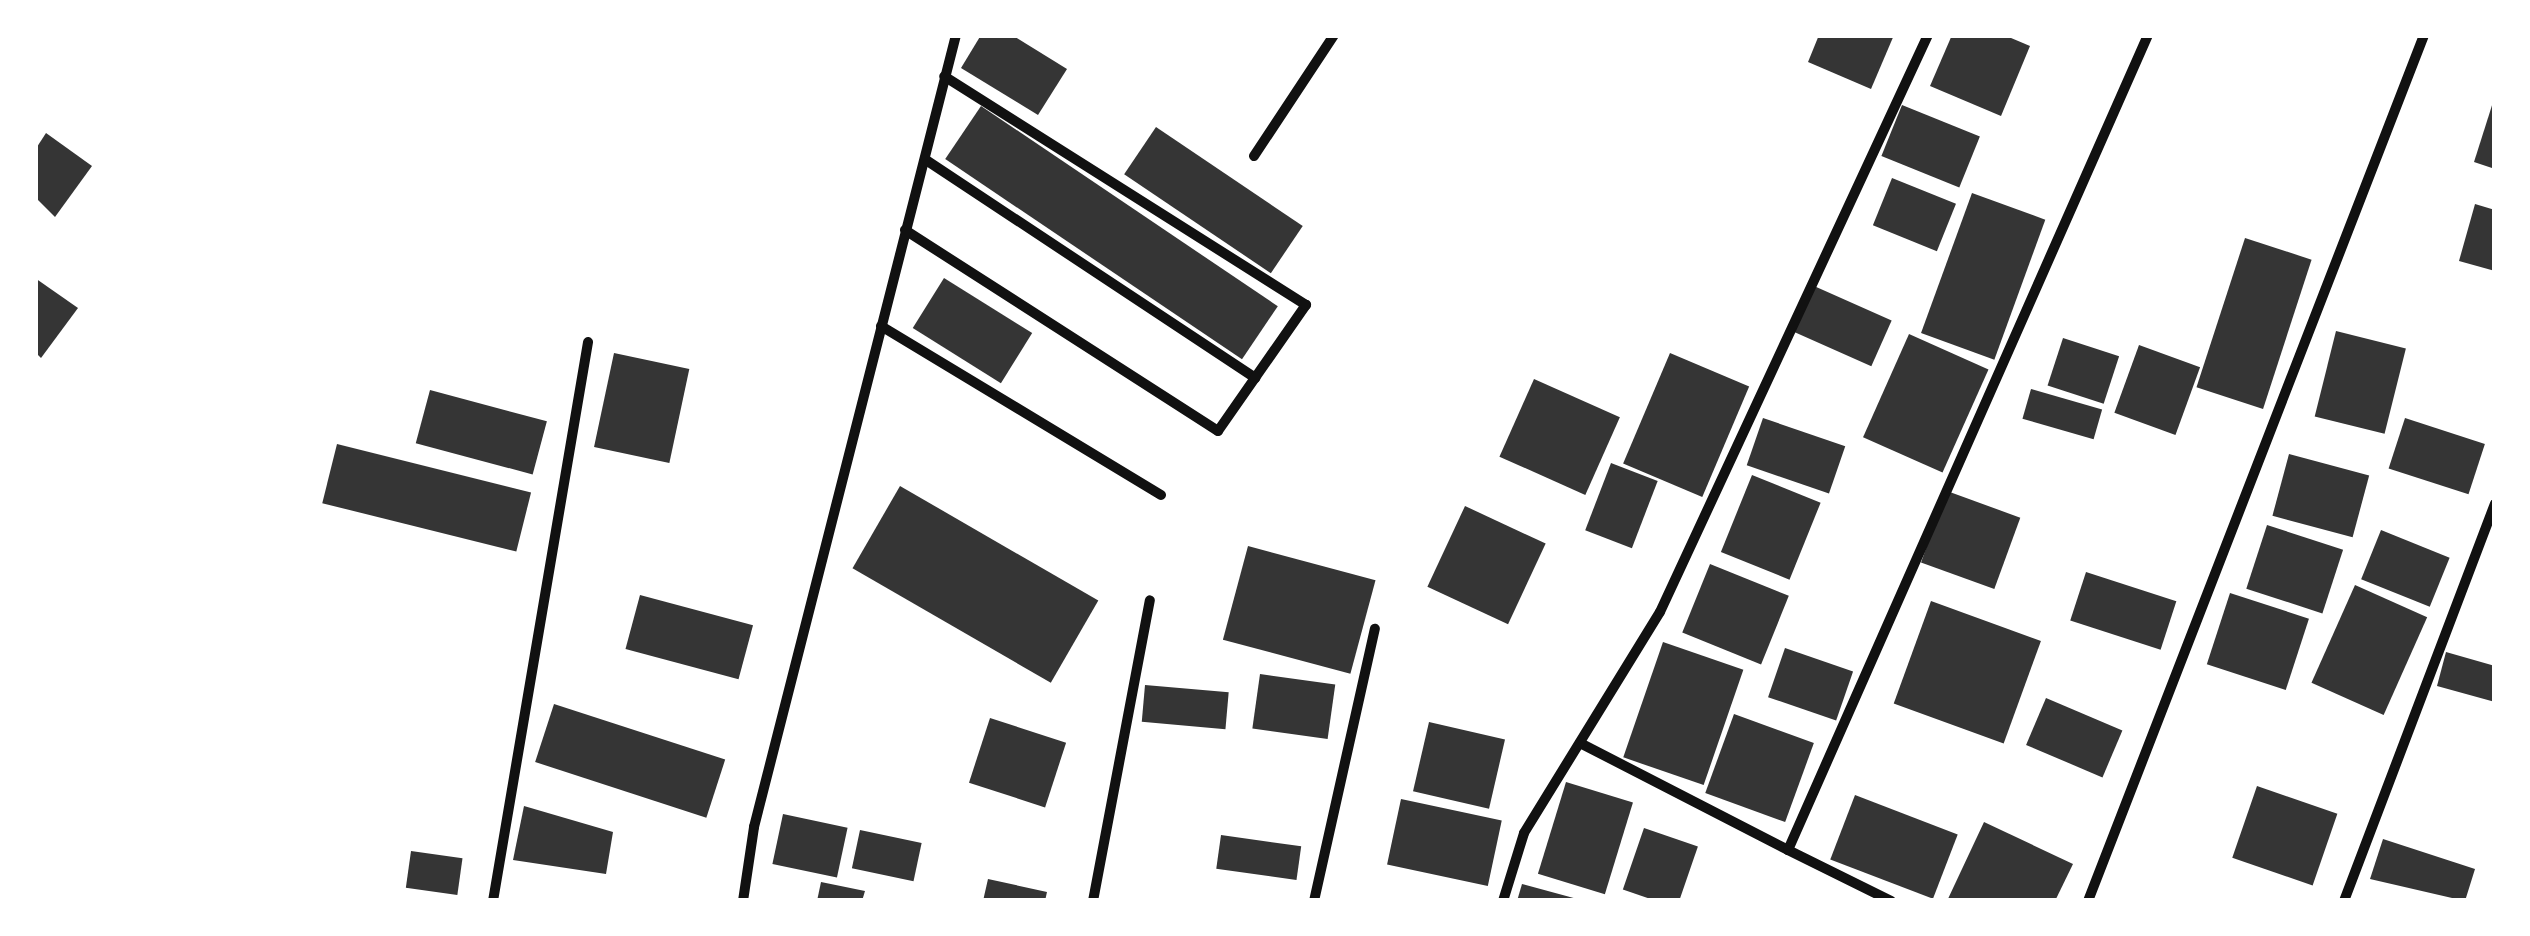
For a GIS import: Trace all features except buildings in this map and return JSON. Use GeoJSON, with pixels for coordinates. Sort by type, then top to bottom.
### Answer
{"type":"FeatureCollection","features":[{"type":"Feature","properties":{"kind":"street"},"geometry":{"type":"LineString","coordinates":[[743,901],[881,326],[956,35]]}},
{"type":"Feature","properties":{"kind":"street"},"geometry":{"type":"LineString","coordinates":[[1254,156],[1334,35]]}},
{"type":"Feature","properties":{"kind":"street"},"geometry":{"type":"LineString","coordinates":[[1502,901],[1524,833],[1668,595],[1928,35]]}},
{"type":"Feature","properties":{"kind":"street"},"geometry":{"type":"LineString","coordinates":[[1788,850],[2148,35]]}},
{"type":"Feature","properties":{"kind":"street"},"geometry":{"type":"LineString","coordinates":[[2088,901],[2424,35]]}},
{"type":"Feature","properties":{"kind":"street"},"geometry":{"type":"LineString","coordinates":[[905,230],[1218,431],[1306,305],[944,76]]}},
{"type":"Feature","properties":{"kind":"street"},"geometry":{"type":"LineString","coordinates":[[926,160],[1255,378]]}},
{"type":"Feature","properties":{"kind":"street"},"geometry":{"type":"LineString","coordinates":[[881,326],[1161,495]]}},
{"type":"Feature","properties":{"kind":"street"},"geometry":{"type":"LineString","coordinates":[[493,901],[588,342]]}},
{"type":"Feature","properties":{"kind":"street"},"geometry":{"type":"LineString","coordinates":[[2344,901],[2495,504]]}},
{"type":"Feature","properties":{"kind":"street"},"geometry":{"type":"LineString","coordinates":[[1093,901],[1150,600]]}},
{"type":"Feature","properties":{"kind":"street"},"geometry":{"type":"LineString","coordinates":[[1314,901],[1375,629]]}},
{"type":"Feature","properties":{"kind":"street"},"geometry":{"type":"LineString","coordinates":[[1580,743],[1891,901]]}}]}
